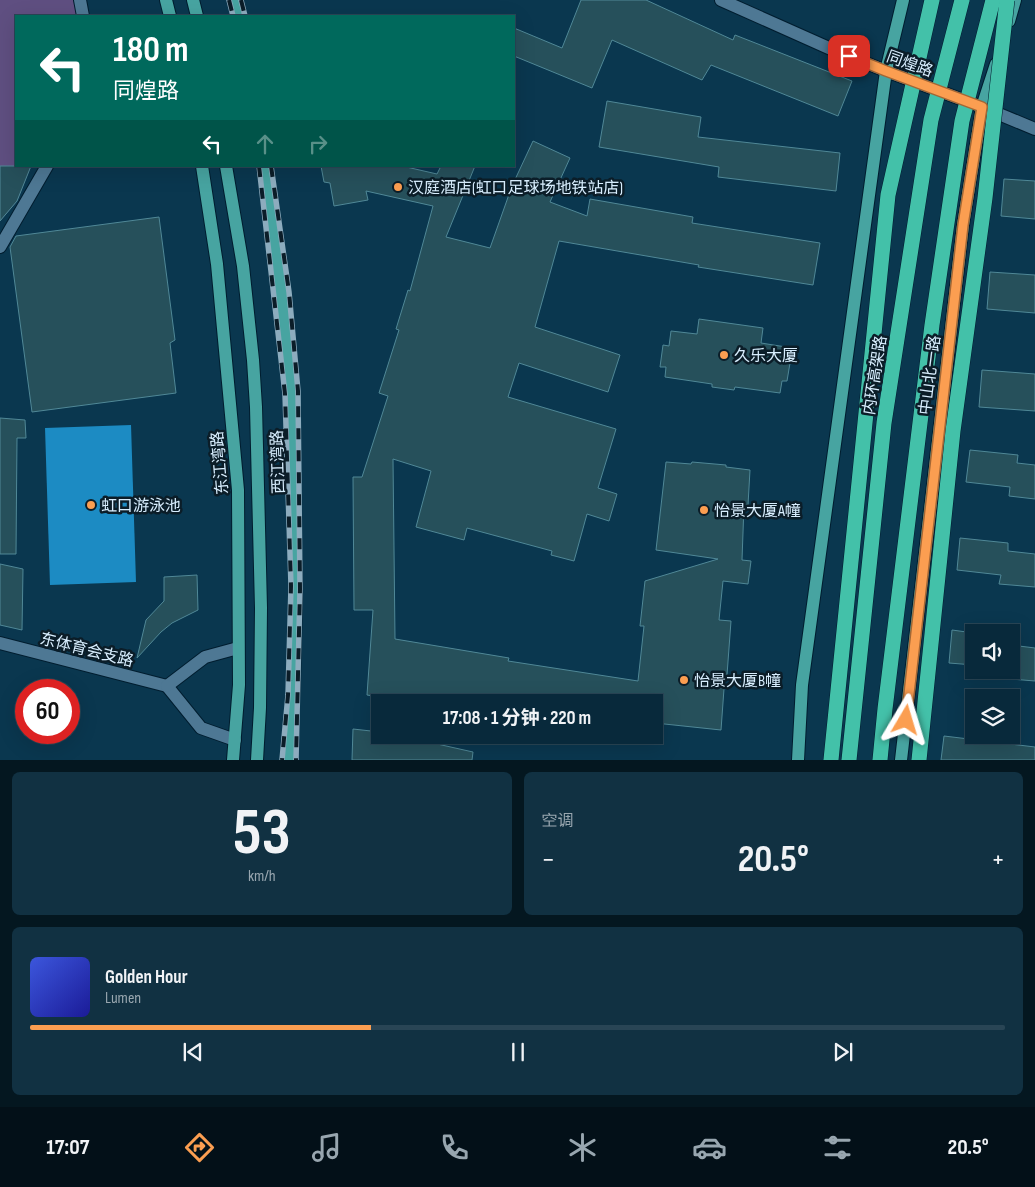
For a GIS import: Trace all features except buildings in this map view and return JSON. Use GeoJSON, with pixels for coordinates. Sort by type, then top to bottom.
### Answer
{"type":"FeatureCollection","features":[{"type":"Feature","properties":{"kind":"highway"},"geometry":{"type":"LineString","coordinates":[[831,760],[888,195],[932,0]]}},
{"type":"Feature","properties":{"kind":"highway","name":"内环高架路"},"geometry":{"type":"LineString","coordinates":[[849,760],[884,424],[931,120],[962,0]]}},
{"type":"Feature","properties":{"kind":"highway"},"geometry":{"type":"LineString","coordinates":[[880,760],[932,325],[960,131],[993,0]]}},
{"type":"Feature","properties":{"kind":"highway"},"geometry":{"type":"LineString","coordinates":[[919,760],[953,431],[985,198],[1007,0]]}},
{"type":"Feature","properties":{"kind":"main road"},"geometry":{"type":"LineString","coordinates":[[166,0],[170,15]]}},
{"type":"Feature","properties":{"kind":"main road"},"geometry":{"type":"LineString","coordinates":[[193,0],[197,15]]}},
{"type":"Feature","properties":{"kind":"main road"},"geometry":{"type":"LineString","coordinates":[[236,0],[240,15]]}},
{"type":"Feature","properties":{"kind":"main road"},"geometry":{"type":"LineString","coordinates":[[798,760],[802,685],[886,71],[903,0]]}},
{"type":"Feature","properties":{"kind":"main road","name":"中山北一路"},"geometry":{"type":"LineString","coordinates":[[902,760],[963,225],[982,107],[1016,0]]}},
{"type":"Feature","properties":{"kind":"main road","name":"东江湾路"},"geometry":{"type":"LineString","coordinates":[[202,167],[220,291],[238,490],[239,686],[233,760]]}},
{"type":"Feature","properties":{"kind":"main road"},"geometry":{"type":"LineString","coordinates":[[226,167],[243,266],[256,407],[261,608],[260,708],[257,760]]}},
{"type":"Feature","properties":{"kind":"main road","name":"西江湾路"},"geometry":{"type":"LineString","coordinates":[[263,167],[282,297],[292,396],[296,594],[290,760]]}},
{"type":"Feature","properties":{"kind":"street"},"geometry":{"type":"LineString","coordinates":[[80,0],[82,15]]}},
{"type":"Feature","properties":{"kind":"street","name":"同煌路"},"geometry":{"type":"LineString","coordinates":[[721,0],[830,49],[1035,129]]}},
{"type":"Feature","properties":{"kind":"street"},"geometry":{"type":"LineString","coordinates":[[0,247],[46,167]]}},
{"type":"Feature","properties":{"kind":"street","name":"东体育会支路"},"geometry":{"type":"LineString","coordinates":[[0,643],[167,686]]}},
{"type":"Feature","properties":{"kind":"street"},"geometry":{"type":"LineString","coordinates":[[235,740],[201,728],[167,686],[205,657],[238,648]]}},
{"type":"Feature","properties":{"kind":"shaded area"},"geometry":{"type":"Polygon","coordinates":[[[0,0],[82,0],[83,2],[76,15],[15,15],[15,167],[31,167],[17,201],[0,221],[0,0]]]}},
{"type":"Feature","properties":{"kind":"water","name":"虹口游泳池"},"geometry":{"type":"Polygon","coordinates":[[[131,425],[136,582],[50,585],[45,428],[131,425]]]}},
{"type":"Feature","properties":{"kind":"railway"},"geometry":{"type":"LineString","coordinates":[[229,0],[233,15]]}},
{"type":"Feature","properties":{"kind":"railway"},"geometry":{"type":"LineString","coordinates":[[241,0],[245,15]]}},
{"type":"Feature","properties":{"kind":"railway"},"geometry":{"type":"LineString","coordinates":[[259,167],[285,394],[291,586],[288,695],[282,760]]}},
{"type":"Feature","properties":{"kind":"railway"},"geometry":{"type":"LineString","coordinates":[[271,167],[289,292],[298,391],[300,589],[296,760]]}},
{"type":"Feature","properties":{"kind":"place","name":"汉庭酒店(虹口足球场地铁站店)"},"geometry":{"type":"Point","coordinates":[398,187]}},
{"type":"Feature","properties":{"kind":"place","name":"久乐大厦"},"geometry":{"type":"Point","coordinates":[724,355]}},
{"type":"Feature","properties":{"kind":"place","name":"虹口游泳池"},"geometry":{"type":"Point","coordinates":[91,505]}},
{"type":"Feature","properties":{"kind":"place","name":"怡景大厦A幢"},"geometry":{"type":"Point","coordinates":[704,510]}},
{"type":"Feature","properties":{"kind":"place","name":"怡景大厦B幢"},"geometry":{"type":"Point","coordinates":[684,680]}},
{"type":"Feature","properties":{"kind":"route"},"geometry":{"type":"LineString","coordinates":[[849,56],[982,107],[963,225],[906,720]]}}]}
